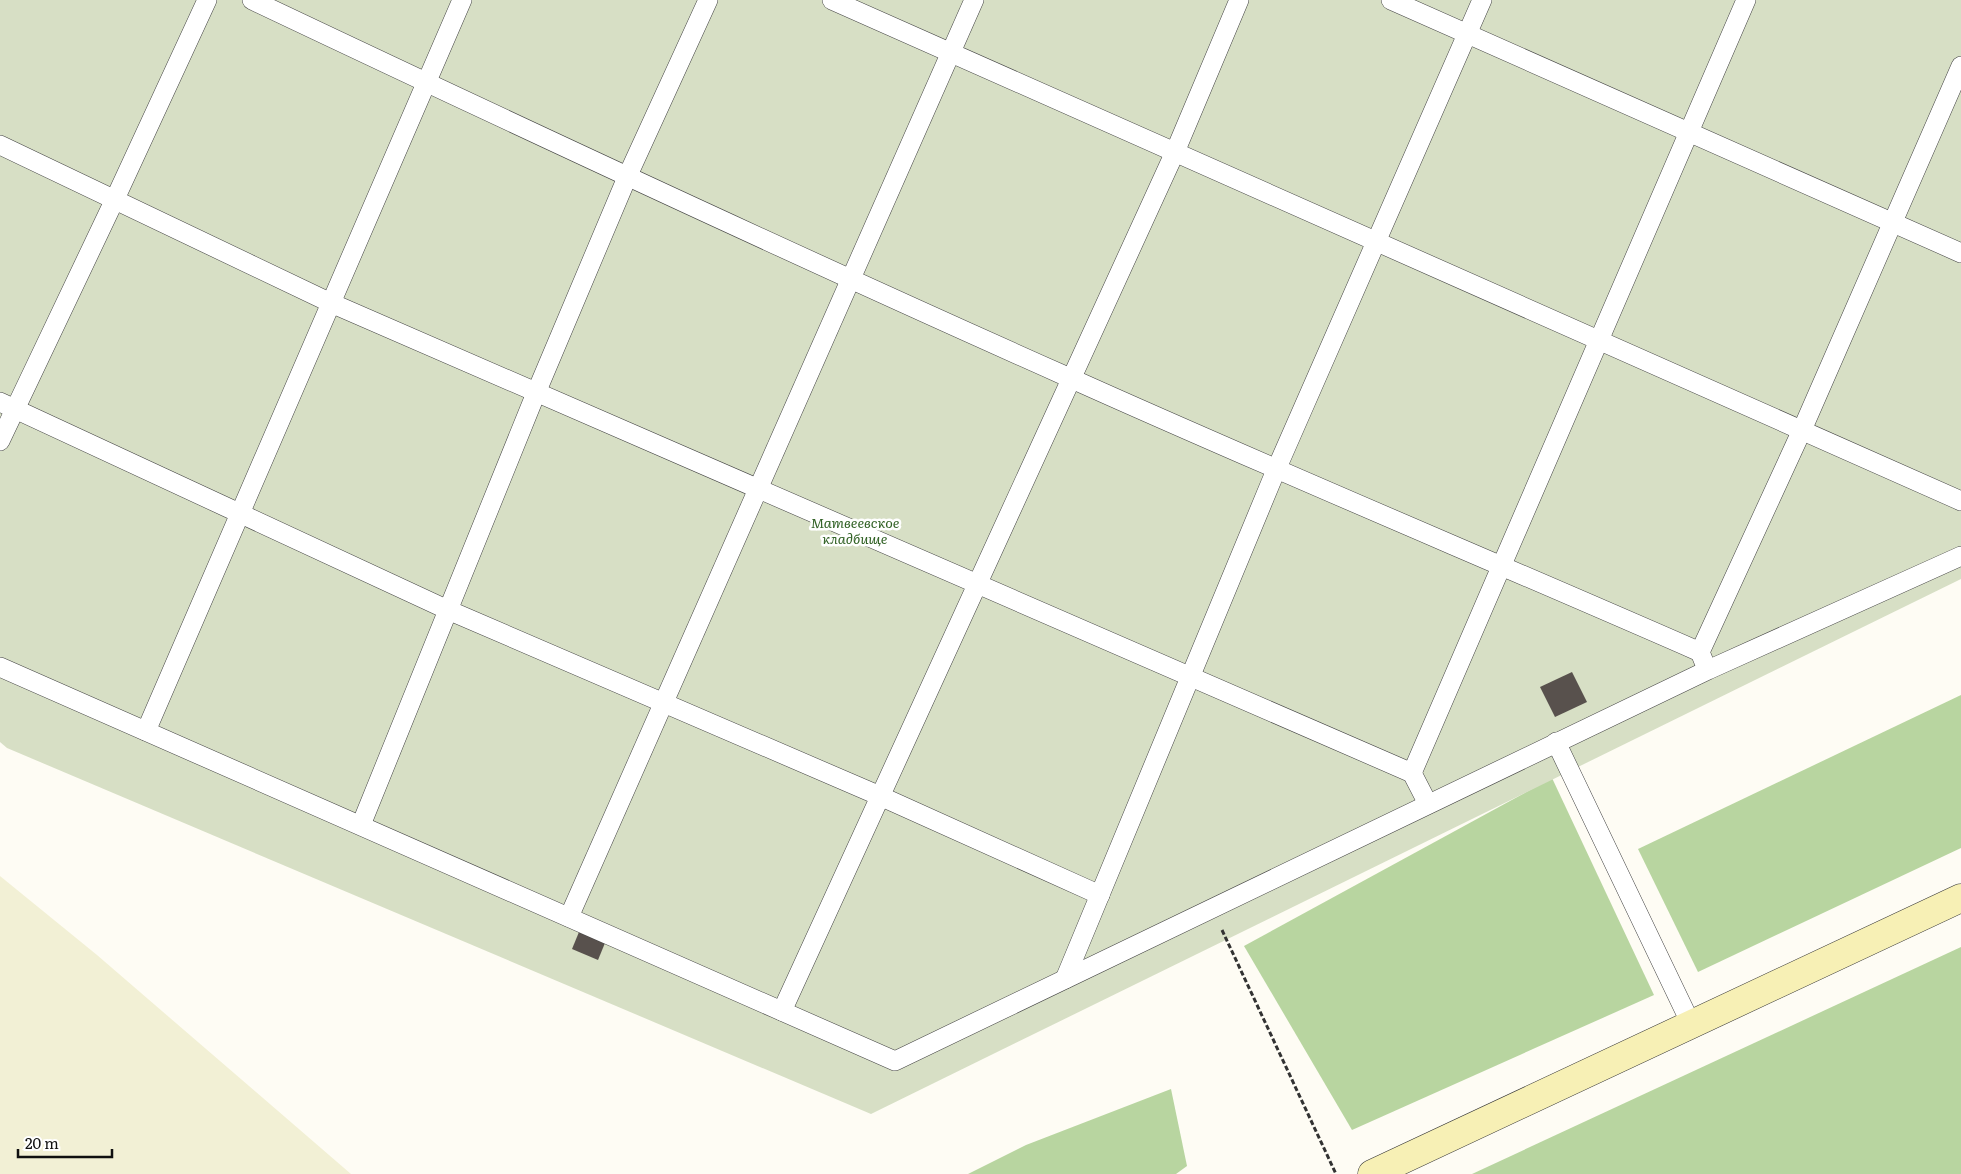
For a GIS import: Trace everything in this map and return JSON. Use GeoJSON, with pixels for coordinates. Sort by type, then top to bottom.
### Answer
{"type":"FeatureCollection","features":[{"type":"Feature","properties":{"kind":"street"},"geometry":{"type":"LineString","coordinates":[[1372,1174],[1961,898]]}},
{"type":"Feature","properties":{"kind":"lane"},"geometry":{"type":"LineString","coordinates":[[0,441],[8,406],[116,199],[207,0]]}},
{"type":"Feature","properties":{"kind":"lane"},"geometry":{"type":"LineString","coordinates":[[252,0],[850,279],[1071,379],[1276,470],[1502,565],[1700,652],[1708,670]]}},
{"type":"Feature","properties":{"kind":"lane"},"geometry":{"type":"LineString","coordinates":[[146,731],[462,0]]}},
{"type":"Feature","properties":{"kind":"lane"},"geometry":{"type":"LineString","coordinates":[[360,826],[536,393],[628,175],[708,0]]}},
{"type":"Feature","properties":{"kind":"lane"},"geometry":{"type":"LineString","coordinates":[[832,0],[1961,501]]}},
{"type":"Feature","properties":{"kind":"lane"},"geometry":{"type":"LineString","coordinates":[[569,917],[974,0]]}},
{"type":"Feature","properties":{"kind":"lane"},"geometry":{"type":"LineString","coordinates":[[782,1011],[1175,152],[1239,0]]}},
{"type":"Feature","properties":{"kind":"lane"},"geometry":{"type":"LineString","coordinates":[[1390,0],[1961,253]]}},
{"type":"Feature","properties":{"kind":"lane"},"geometry":{"type":"LineString","coordinates":[[1065,980],[1276,470],[1482,0]]}},
{"type":"Feature","properties":{"kind":"lane"},"geometry":{"type":"LineString","coordinates":[[1412,773],[1746,0]]}},
{"type":"Feature","properties":{"kind":"lane"},"geometry":{"type":"LineString","coordinates":[[1700,652],[1802,430],[1961,66]]}},
{"type":"Feature","properties":{"kind":"lane"},"geometry":{"type":"LineString","coordinates":[[0,145],[332,303],[1412,773],[1428,804]]}},
{"type":"Feature","properties":{"kind":"lane"},"geometry":{"type":"LineString","coordinates":[[8,406],[448,610],[880,796],[1100,895]]}},
{"type":"Feature","properties":{"kind":"lane"},"geometry":{"type":"LineString","coordinates":[[0,667],[895,1061],[1556,742],[1708,670],[1961,556]]}},
{"type":"Feature","properties":{"kind":"lane"},"geometry":{"type":"LineString","coordinates":[[1556,742],[1691,1024]]}},
{"type":"Feature","properties":{"kind":"path"},"geometry":{"type":"LineString","coordinates":[[1212,908],[1336,1174]]}},
{"type":"Feature","properties":{"kind":"shaded area"},"geometry":{"type":"Polygon","coordinates":[[[0,876],[97,955],[351,1174],[0,1174],[0,876]]]}},
{"type":"Feature","properties":{"kind":"green space","name":"Матвеевское кладбище"},"geometry":{"type":"Polygon","coordinates":[[[0,0],[1961,0],[1961,579],[871,1114],[7,748],[0,742],[0,0]]]}},
{"type":"Feature","properties":{"kind":"green space"},"geometry":{"type":"Polygon","coordinates":[[[1961,695],[1961,848],[1698,972],[1638,849],[1961,695]]]}},
{"type":"Feature","properties":{"kind":"green space"},"geometry":{"type":"Polygon","coordinates":[[[1552,778],[1654,995],[1352,1130],[1244,946],[1552,778]]]}},
{"type":"Feature","properties":{"kind":"green space"},"geometry":{"type":"Polygon","coordinates":[[[1961,947],[1961,1174],[1472,1174],[1961,947]]]}},
{"type":"Feature","properties":{"kind":"green space"},"geometry":{"type":"Polygon","coordinates":[[[1171,1089],[1187,1166],[1176,1174],[968,1174],[1026,1145],[1171,1089]]]}},
{"type":"Feature","properties":{"kind":"building"},"geometry":{"type":"Polygon","coordinates":[[[1572,672],[1587,702],[1555,717],[1540,687],[1572,672]]]}},
{"type":"Feature","properties":{"kind":"building"},"geometry":{"type":"Polygon","coordinates":[[[579,932],[605,943],[598,960],[572,949],[579,932]]]}}]}
